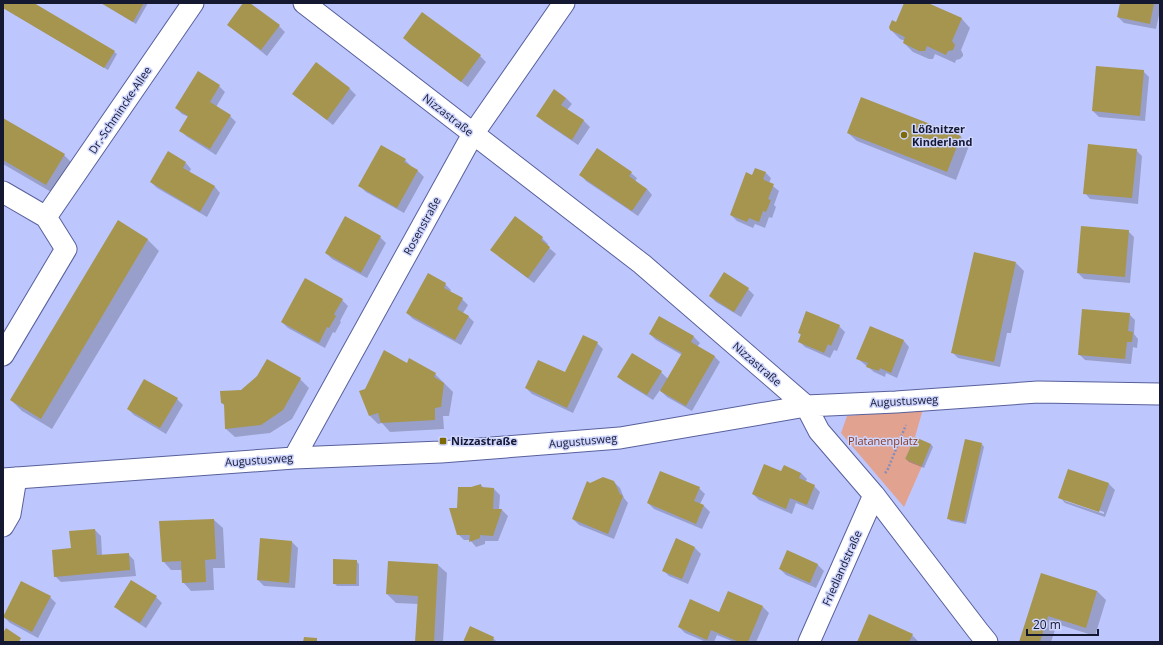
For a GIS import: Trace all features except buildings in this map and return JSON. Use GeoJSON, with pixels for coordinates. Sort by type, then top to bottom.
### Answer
{"type":"FeatureCollection","features":[{"type":"Feature","properties":{"kind":"street","name":"Dr.-Schmincke-Allee"},"geometry":{"type":"LineString","coordinates":[[46,217],[193,3]]}},
{"type":"Feature","properties":{"kind":"street","name":"Nizzastraße"},"geometry":{"type":"LineString","coordinates":[[304,3],[642,264],[806,406],[819,431],[874,495],[987,642]]}},
{"type":"Feature","properties":{"kind":"street","name":"Rosenstraße"},"geometry":{"type":"LineString","coordinates":[[294,458],[473,134],[564,3]]}},
{"type":"Feature","properties":{"kind":"street"},"geometry":{"type":"LineString","coordinates":[[3,192],[46,217],[66,249],[3,355]]}},
{"type":"Feature","properties":{"kind":"street","name":"Augustusweg"},"geometry":{"type":"LineString","coordinates":[[9,478],[294,458],[441,452],[620,438],[806,406],[1038,392],[1160,394]]}},
{"type":"Feature","properties":{"kind":"street"},"geometry":{"type":"LineString","coordinates":[[3,526],[10,514],[9,478]]}},
{"type":"Feature","properties":{"kind":"street","name":"Friedlandstraße"},"geometry":{"type":"LineString","coordinates":[[809,642],[874,495]]}},
{"type":"Feature","properties":{"kind":"path"},"geometry":{"type":"LineString","coordinates":[[887,471],[916,400]]}},
{"type":"Feature","properties":{"kind":"green space","name":"Platanenplatz"},"geometry":{"type":"Polygon","coordinates":[[[923,409],[915,437],[905,459],[922,466],[904,507],[841,433],[847,416],[923,409]]]}},
{"type":"Feature","properties":{"kind":"place","name":"Lößnitzer Kinderland"},"geometry":{"type":"Point","coordinates":[904,135]}},
{"type":"Feature","properties":{"kind":"place","name":"Nizzastraße"},"geometry":{"type":"Point","coordinates":[443,441]}}]}
